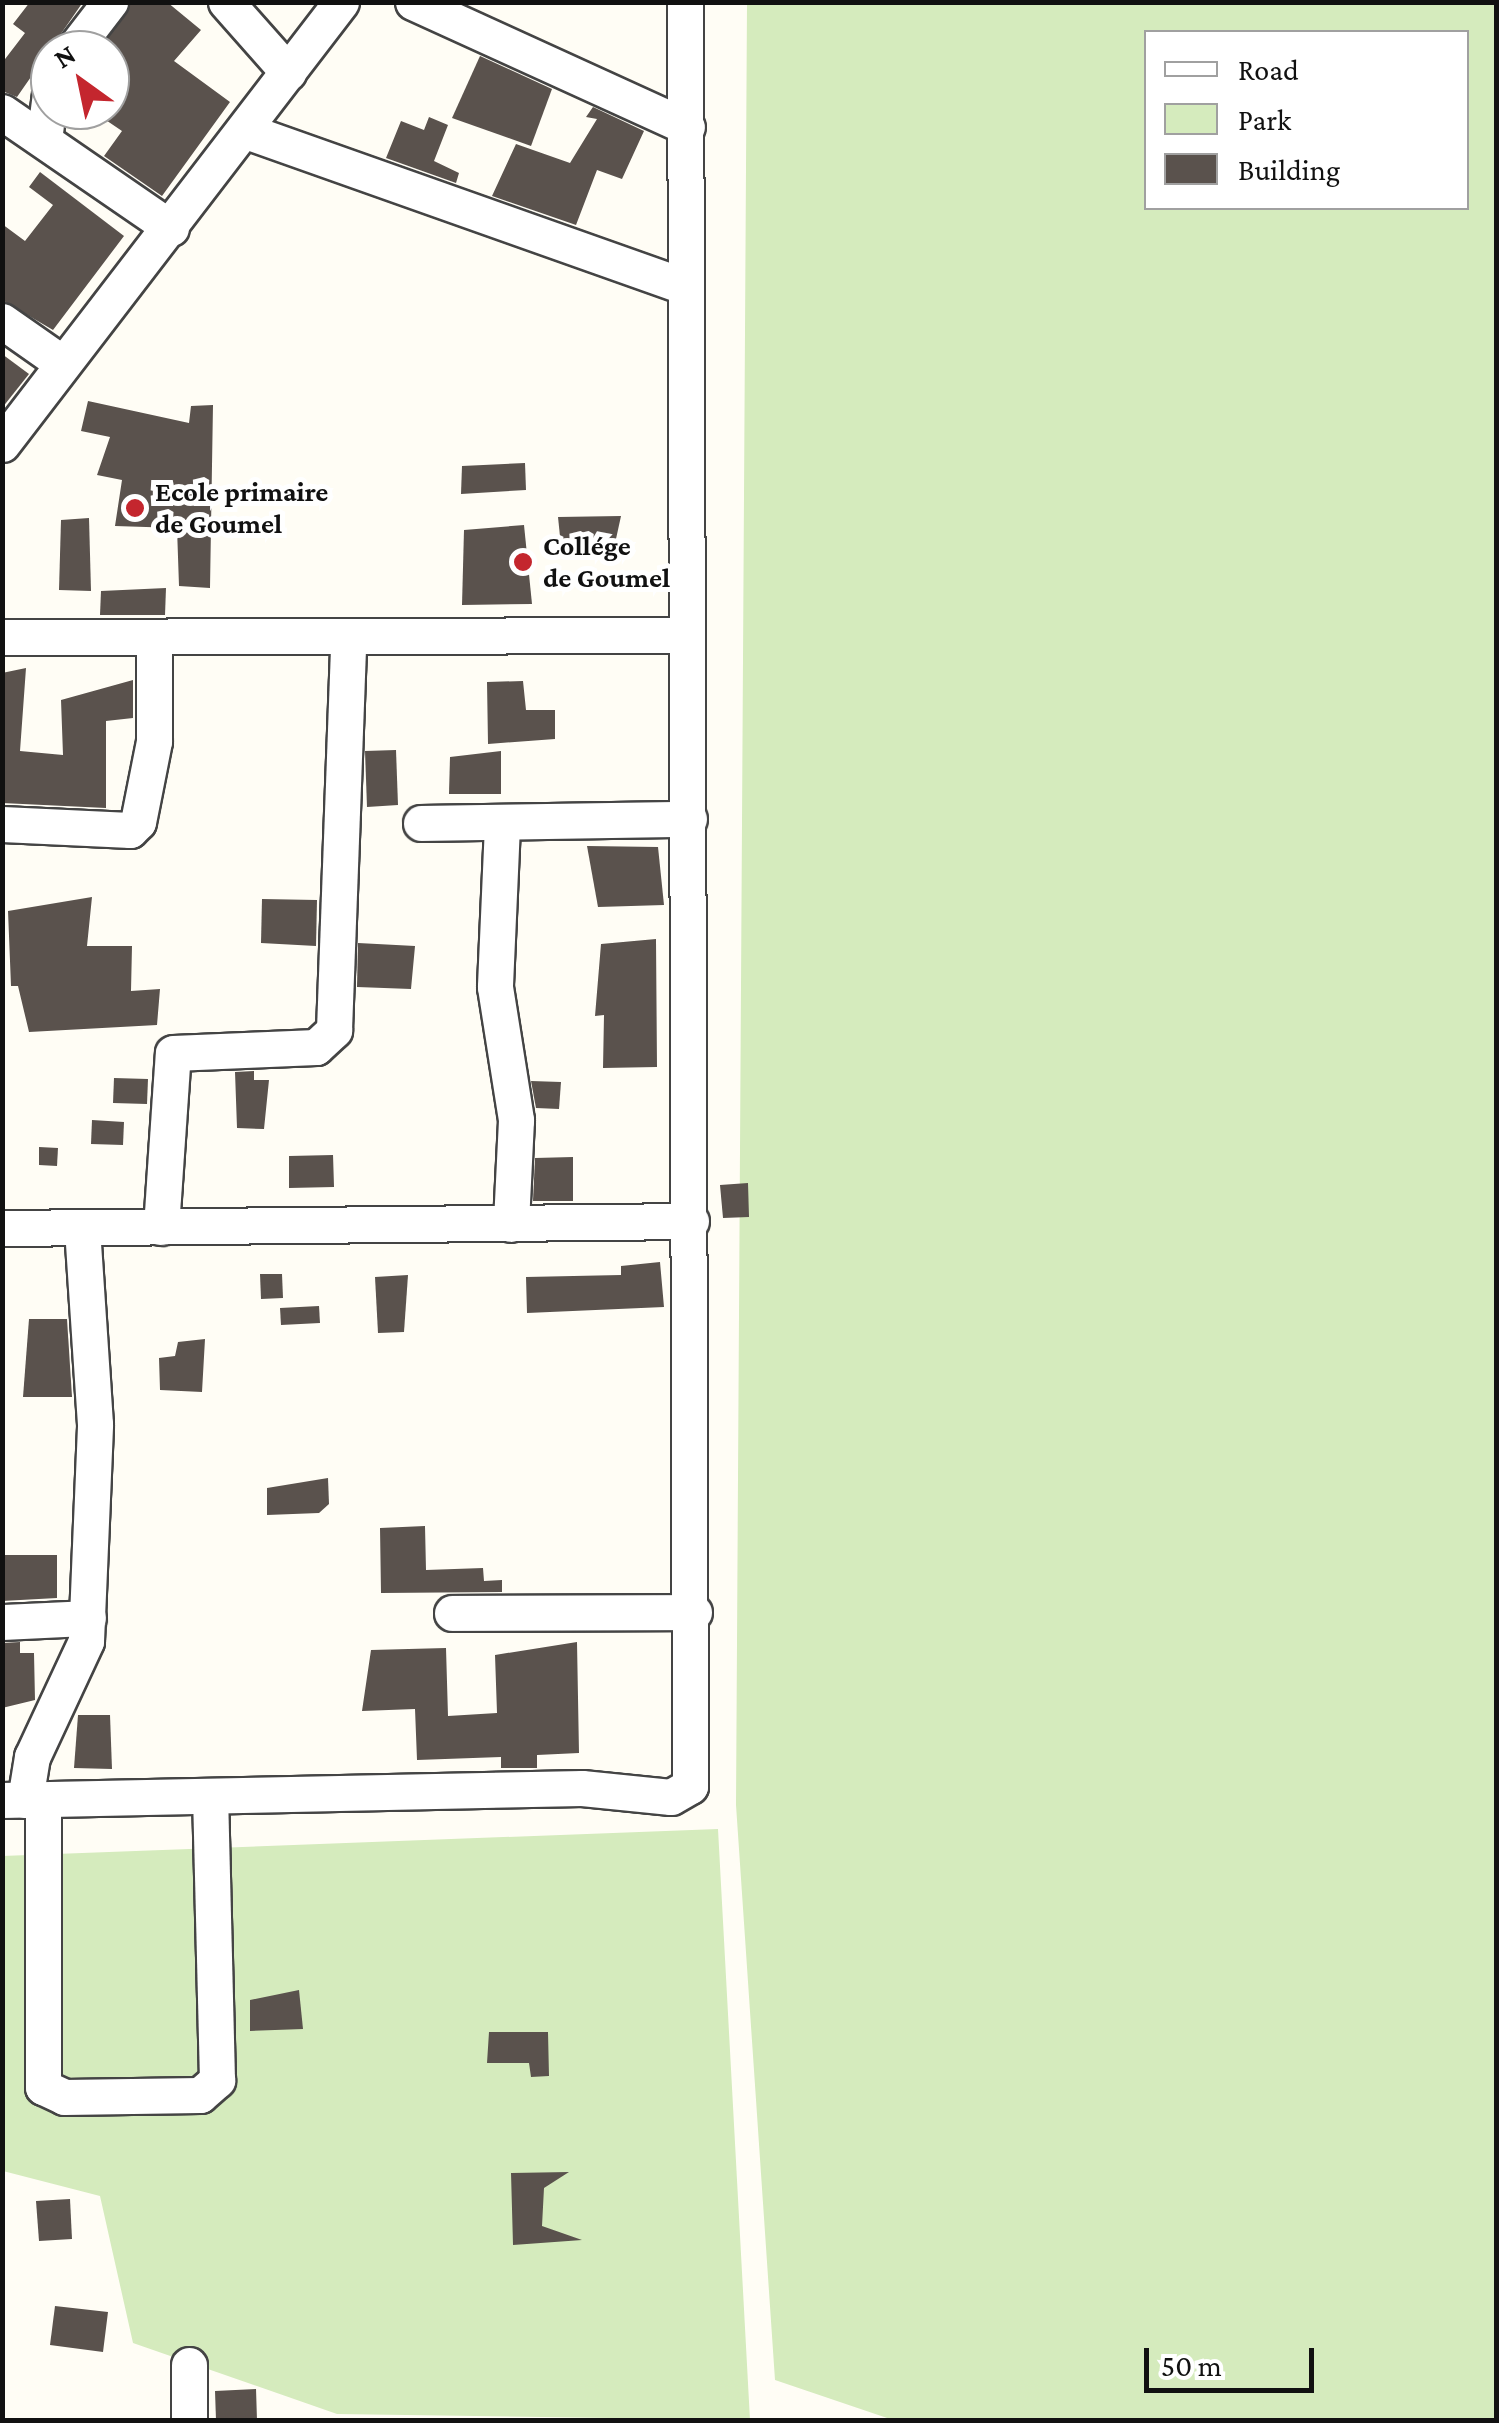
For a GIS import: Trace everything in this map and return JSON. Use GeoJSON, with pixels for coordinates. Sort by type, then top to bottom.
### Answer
{"type":"FeatureCollection","features":[{"type":"Feature","properties":{"kind":"street"},"geometry":{"type":"LineString","coordinates":[[88,30],[110,2]]}},
{"type":"Feature","properties":{"kind":"street"},"geometry":{"type":"LineString","coordinates":[[226,2],[288,72]]}},
{"type":"Feature","properties":{"kind":"street"},"geometry":{"type":"LineString","coordinates":[[2,444],[246,131],[341,2]]}},
{"type":"Feature","properties":{"kind":"street"},"geometry":{"type":"LineString","coordinates":[[413,2],[687,127]]}},
{"type":"Feature","properties":{"kind":"street"},"geometry":{"type":"LineString","coordinates":[[24,1800],[683,1794],[696,1750],[685,2]]}},
{"type":"Feature","properties":{"kind":"street"},"geometry":{"type":"LineString","coordinates":[[2,112],[171,228]]}},
{"type":"Feature","properties":{"kind":"street"},"geometry":{"type":"LineString","coordinates":[[44,140],[45,130]]}},
{"type":"Feature","properties":{"kind":"street"},"geometry":{"type":"LineString","coordinates":[[246,131],[684,286]]}},
{"type":"Feature","properties":{"kind":"street"},"geometry":{"type":"LineString","coordinates":[[2,321],[62,363]]}},
{"type":"Feature","properties":{"kind":"street"},"geometry":{"type":"LineString","coordinates":[[2,636],[348,639],[687,635]]}},
{"type":"Feature","properties":{"kind":"street"},"geometry":{"type":"LineString","coordinates":[[2,824],[130,830],[138,822],[154,741],[154,638]]}},
{"type":"Feature","properties":{"kind":"street"},"geometry":{"type":"LineString","coordinates":[[161,1227],[173,1053],[316,1047],[334,1030],[348,639]]}},
{"type":"Feature","properties":{"kind":"street"},"geometry":{"type":"LineString","coordinates":[[421,823],[502,825],[690,819]]}},
{"type":"Feature","properties":{"kind":"street"},"geometry":{"type":"LineString","coordinates":[[502,825],[494,987],[516,1120],[511,1224]]}},
{"type":"Feature","properties":{"kind":"street"},"geometry":{"type":"LineString","coordinates":[[2,1228],[691,1221]]}},
{"type":"Feature","properties":{"kind":"street"},"geometry":{"type":"LineString","coordinates":[[82,1228],[95,1424],[88,1618],[73,1684],[32,1756],[24,1800],[43,2087],[64,2097],[200,2095],[217,2080],[210,1797]]}},
{"type":"Feature","properties":{"kind":"street"},"geometry":{"type":"LineString","coordinates":[[452,1613],[694,1612]]}},
{"type":"Feature","properties":{"kind":"street"},"geometry":{"type":"LineString","coordinates":[[2,1622],[88,1618]]}},
{"type":"Feature","properties":{"kind":"street"},"geometry":{"type":"LineString","coordinates":[[189,2366],[189,2420]]}},
{"type":"Feature","properties":{"kind":"green space"},"geometry":{"type":"Polygon","coordinates":[[[747,3],[1496,3],[1496,2420],[893,2420],[775,2380],[736,1805],[747,3]]]}},
{"type":"Feature","properties":{"kind":"green space"},"geometry":{"type":"Polygon","coordinates":[[[718,1829],[750,2420],[337,2414],[133,2343],[100,2196],[3,2171],[2,1856],[718,1829]]]}},
{"type":"Feature","properties":{"kind":"building"},"geometry":{"type":"Polygon","coordinates":[[[30,2],[83,2],[64,30],[30,30],[30,78],[17,97],[2,91],[2,63],[25,33],[13,24],[30,2]]]}},
{"type":"Feature","properties":{"kind":"building"},"geometry":{"type":"Polygon","coordinates":[[[131,2],[167,2],[201,30],[174,61],[230,102],[162,196],[104,156],[121,130],[130,130],[130,30],[113,30],[131,2]]]}},
{"type":"Feature","properties":{"kind":"building"},"geometry":{"type":"Polygon","coordinates":[[[480,56],[552,89],[531,146],[452,118],[480,56]]]}},
{"type":"Feature","properties":{"kind":"building"},"geometry":{"type":"Polygon","coordinates":[[[593,107],[644,131],[622,179],[597,170],[576,225],[492,196],[516,144],[570,163],[597,119],[586,117],[593,107]]]}},
{"type":"Feature","properties":{"kind":"building"},"geometry":{"type":"Polygon","coordinates":[[[429,117],[448,125],[434,161],[459,173],[456,183],[386,158],[401,121],[424,130],[429,117]]]}},
{"type":"Feature","properties":{"kind":"building"},"geometry":{"type":"Polygon","coordinates":[[[40,172],[124,236],[53,330],[2,300],[2,224],[25,241],[53,205],[29,187],[40,172]]]}},
{"type":"Feature","properties":{"kind":"building"},"geometry":{"type":"Polygon","coordinates":[[[2,354],[29,374],[2,408],[2,354]]]}},
{"type":"Feature","properties":{"kind":"building"},"geometry":{"type":"Polygon","coordinates":[[[88,401],[189,423],[191,406],[213,405],[210,588],[179,586],[177,528],[115,526],[122,480],[97,475],[110,437],[81,431],[88,401]]]}},
{"type":"Feature","properties":{"kind":"building"},"geometry":{"type":"Polygon","coordinates":[[[525,463],[526,490],[461,494],[462,466],[525,463]]]}},
{"type":"Feature","properties":{"kind":"building"},"geometry":{"type":"Polygon","coordinates":[[[621,516],[614,548],[561,546],[558,517],[621,516]]]}},
{"type":"Feature","properties":{"kind":"building"},"geometry":{"type":"Polygon","coordinates":[[[89,518],[91,591],[59,590],[61,520],[89,518]]]}},
{"type":"Feature","properties":{"kind":"building"},"geometry":{"type":"Polygon","coordinates":[[[524,525],[532,604],[462,605],[464,530],[524,525]]]}},
{"type":"Feature","properties":{"kind":"building"},"geometry":{"type":"Polygon","coordinates":[[[166,588],[165,615],[100,615],[101,591],[166,588]]]}},
{"type":"Feature","properties":{"kind":"building"},"geometry":{"type":"Polygon","coordinates":[[[26,668],[20,751],[63,755],[61,700],[133,680],[133,718],[106,721],[106,808],[2,803],[2,673],[26,668]]]}},
{"type":"Feature","properties":{"kind":"building"},"geometry":{"type":"Polygon","coordinates":[[[523,681],[526,710],[555,710],[555,739],[488,744],[487,682],[523,681]]]}},
{"type":"Feature","properties":{"kind":"building"},"geometry":{"type":"Polygon","coordinates":[[[396,750],[398,805],[367,807],[365,751],[396,750]]]}},
{"type":"Feature","properties":{"kind":"building"},"geometry":{"type":"Polygon","coordinates":[[[501,751],[501,794],[449,794],[450,757],[501,751]]]}},
{"type":"Feature","properties":{"kind":"building"},"geometry":{"type":"Polygon","coordinates":[[[587,846],[658,847],[664,905],[598,907],[587,846]]]}},
{"type":"Feature","properties":{"kind":"building"},"geometry":{"type":"Polygon","coordinates":[[[92,897],[87,946],[132,946],[131,991],[160,989],[157,1025],[29,1032],[18,986],[11,986],[8,911],[92,897]]]}},
{"type":"Feature","properties":{"kind":"building"},"geometry":{"type":"Polygon","coordinates":[[[262,899],[317,900],[316,946],[261,943],[262,899]]]}},
{"type":"Feature","properties":{"kind":"building"},"geometry":{"type":"Polygon","coordinates":[[[656,939],[657,1067],[603,1068],[604,1015],[595,1016],[601,944],[656,939]]]}},
{"type":"Feature","properties":{"kind":"building"},"geometry":{"type":"Polygon","coordinates":[[[358,943],[415,946],[411,989],[357,987],[358,943]]]}},
{"type":"Feature","properties":{"kind":"building"},"geometry":{"type":"Polygon","coordinates":[[[254,1071],[254,1080],[269,1080],[264,1129],[237,1128],[235,1072],[254,1071]]]}},
{"type":"Feature","properties":{"kind":"building"},"geometry":{"type":"Polygon","coordinates":[[[114,1078],[148,1079],[147,1104],[113,1103],[114,1078]]]}},
{"type":"Feature","properties":{"kind":"building"},"geometry":{"type":"Polygon","coordinates":[[[531,1081],[561,1082],[559,1109],[536,1108],[531,1081]]]}},
{"type":"Feature","properties":{"kind":"building"},"geometry":{"type":"Polygon","coordinates":[[[92,1120],[124,1122],[123,1145],[91,1144],[92,1120]]]}},
{"type":"Feature","properties":{"kind":"building"},"geometry":{"type":"Polygon","coordinates":[[[39,1147],[58,1148],[57,1166],[39,1165],[39,1147]]]}},
{"type":"Feature","properties":{"kind":"building"},"geometry":{"type":"Polygon","coordinates":[[[333,1155],[334,1187],[289,1188],[289,1156],[333,1155]]]}},
{"type":"Feature","properties":{"kind":"building"},"geometry":{"type":"Polygon","coordinates":[[[573,1157],[573,1201],[533,1201],[535,1158],[573,1157]]]}},
{"type":"Feature","properties":{"kind":"building"},"geometry":{"type":"Polygon","coordinates":[[[748,1183],[749,1217],[723,1218],[720,1185],[748,1183]]]}},
{"type":"Feature","properties":{"kind":"building"},"geometry":{"type":"Polygon","coordinates":[[[660,1262],[664,1307],[527,1313],[526,1277],[621,1275],[621,1266],[660,1262]]]}},
{"type":"Feature","properties":{"kind":"building"},"geometry":{"type":"Polygon","coordinates":[[[260,1274],[282,1274],[283,1298],[261,1299],[260,1274]]]}},
{"type":"Feature","properties":{"kind":"building"},"geometry":{"type":"Polygon","coordinates":[[[408,1275],[404,1332],[378,1333],[375,1277],[408,1275]]]}},
{"type":"Feature","properties":{"kind":"building"},"geometry":{"type":"Polygon","coordinates":[[[319,1306],[320,1323],[281,1325],[280,1308],[319,1306]]]}},
{"type":"Feature","properties":{"kind":"building"},"geometry":{"type":"Polygon","coordinates":[[[29,1319],[67,1319],[72,1397],[23,1397],[29,1319]]]}},
{"type":"Feature","properties":{"kind":"building"},"geometry":{"type":"Polygon","coordinates":[[[205,1339],[202,1392],[160,1390],[159,1358],[175,1356],[178,1342],[205,1339]]]}},
{"type":"Feature","properties":{"kind":"building"},"geometry":{"type":"Polygon","coordinates":[[[328,1478],[329,1504],[319,1513],[267,1515],[267,1488],[328,1478]]]}},
{"type":"Feature","properties":{"kind":"building"},"geometry":{"type":"Polygon","coordinates":[[[425,1526],[426,1570],[483,1568],[484,1581],[502,1580],[502,1592],[381,1593],[380,1528],[425,1526]]]}},
{"type":"Feature","properties":{"kind":"building"},"geometry":{"type":"Polygon","coordinates":[[[2,1555],[57,1555],[57,1598],[2,1601],[2,1555]]]}},
{"type":"Feature","properties":{"kind":"building"},"geometry":{"type":"Polygon","coordinates":[[[20,1642],[20,1653],[34,1653],[35,1700],[2,1708],[2,1643],[20,1642]]]}},
{"type":"Feature","properties":{"kind":"building"},"geometry":{"type":"Polygon","coordinates":[[[577,1642],[579,1753],[537,1755],[537,1768],[501,1768],[501,1757],[417,1760],[415,1709],[362,1711],[371,1650],[446,1648],[448,1716],[497,1713],[495,1655],[577,1642]]]}},
{"type":"Feature","properties":{"kind":"building"},"geometry":{"type":"Polygon","coordinates":[[[78,1715],[110,1715],[112,1769],[74,1768],[78,1715]]]}},
{"type":"Feature","properties":{"kind":"building"},"geometry":{"type":"Polygon","coordinates":[[[299,1990],[303,2029],[250,2031],[250,2000],[299,1990]]]}},
{"type":"Feature","properties":{"kind":"building"},"geometry":{"type":"Polygon","coordinates":[[[489,2032],[548,2032],[549,2076],[531,2077],[529,2063],[487,2063],[489,2032]]]}},
{"type":"Feature","properties":{"kind":"building"},"geometry":{"type":"Polygon","coordinates":[[[569,2172],[544,2188],[542,2226],[582,2240],[513,2245],[511,2173],[569,2172]]]}},
{"type":"Feature","properties":{"kind":"building"},"geometry":{"type":"Polygon","coordinates":[[[70,2199],[72,2239],[39,2241],[36,2201],[70,2199]]]}},
{"type":"Feature","properties":{"kind":"building"},"geometry":{"type":"Polygon","coordinates":[[[55,2306],[108,2312],[103,2352],[50,2345],[55,2306]]]}},
{"type":"Feature","properties":{"kind":"building"},"geometry":{"type":"Polygon","coordinates":[[[256,2389],[257,2420],[216,2420],[215,2391],[256,2389]]]}},
{"type":"Feature","properties":{"kind":"place","name":"Ecole primaire de Goumel"},"geometry":{"type":"Point","coordinates":[135,508]}},
{"type":"Feature","properties":{"kind":"place","name":"Collége de Goumel"},"geometry":{"type":"Point","coordinates":[523,562]}}]}
